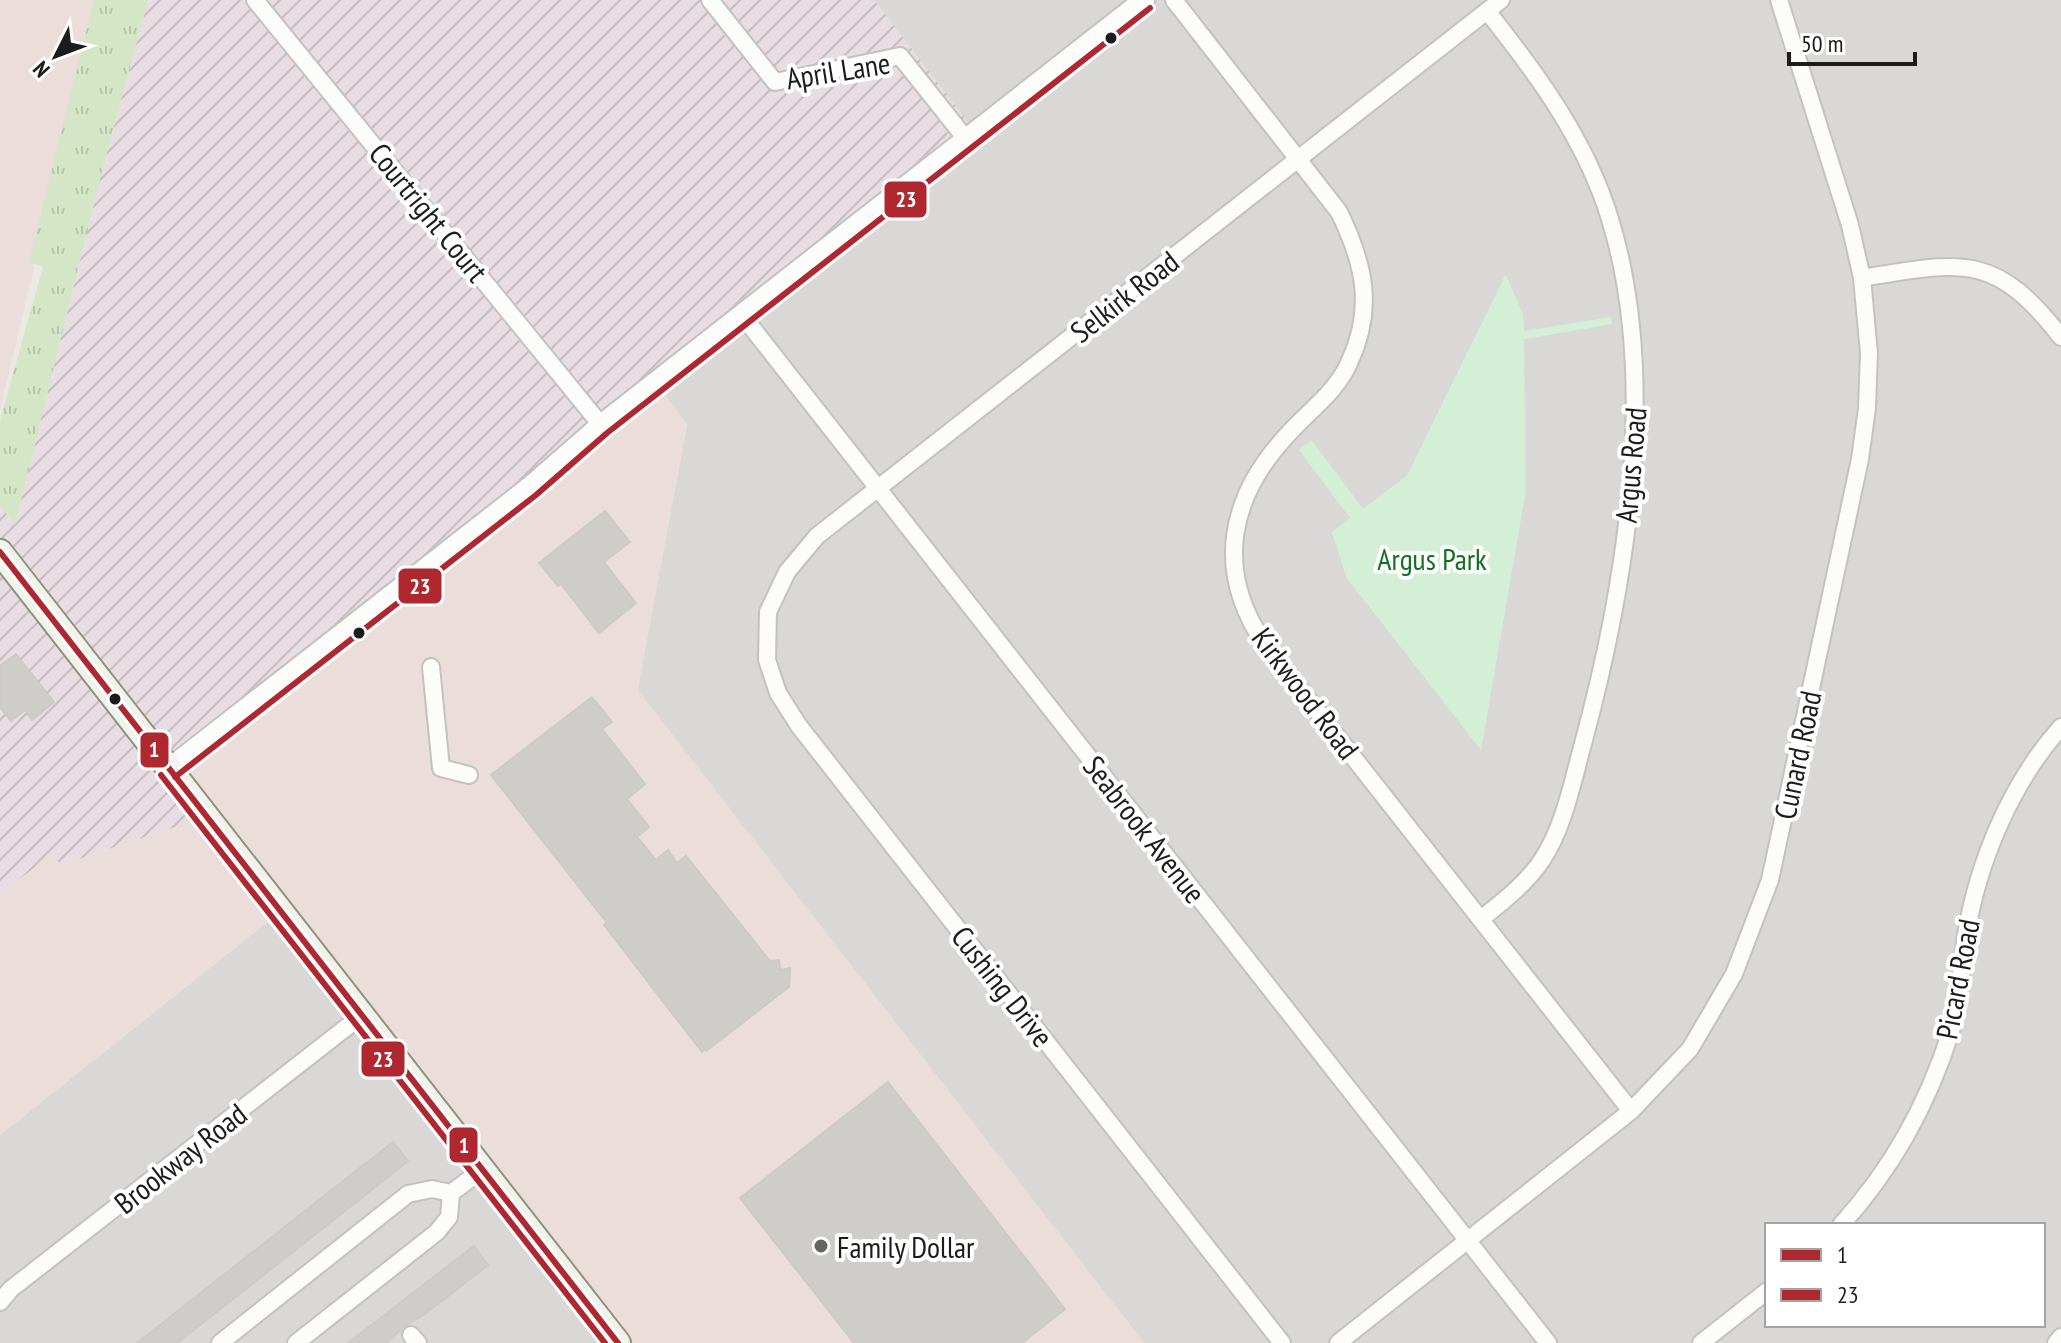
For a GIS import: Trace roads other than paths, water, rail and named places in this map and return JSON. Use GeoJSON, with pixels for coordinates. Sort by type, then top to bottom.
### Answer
{"type":"FeatureCollection","features":[{"type":"Feature","properties":{"kind":"main road"},"geometry":{"type":"LineString","coordinates":[[0,552],[618,1343]]}},
{"type":"Feature","properties":{"kind":"street","name":"Courtright Court"},"geometry":{"type":"LineString","coordinates":[[255,0],[601,425]]}},
{"type":"Feature","properties":{"kind":"street","name":"April Lane"},"geometry":{"type":"LineString","coordinates":[[710,0],[775,82],[900,56],[966,139]]}},
{"type":"Feature","properties":{"kind":"street"},"geometry":{"type":"LineString","coordinates":[[169,769],[530,487],[601,425],[1144,0]]}},
{"type":"Feature","properties":{"kind":"street","name":"Kirkwood Road"},"geometry":{"type":"LineString","coordinates":[[1174,0],[1339,212],[1356,248],[1365,287],[1362,327],[1349,365],[1326,399],[1292,429],[1265,460],[1245,493],[1234,533],[1233,554],[1239,592],[1254,628],[1266,646],[1631,1111]]}},
{"type":"Feature","properties":{"kind":"street","name":"Selkirk Road"},"geometry":{"type":"LineString","coordinates":[[768,612],[787,572],[817,536],[1501,0]]}},
{"type":"Feature","properties":{"kind":"street","name":"Cunard Road"},"geometry":{"type":"LineString","coordinates":[[1338,1343],[1631,1111],[1690,1049],[1734,974],[1770,880],[1860,459],[1867,408],[1869,353],[1862,278],[1850,225],[1779,0]]}},
{"type":"Feature","properties":{"kind":"street","name":"Argus Road"},"geometry":{"type":"LineString","coordinates":[[1481,919],[1542,860],[1565,808],[1606,647],[1627,520],[1636,392],[1630,306],[1610,219],[1594,178],[1554,100],[1487,11]]}},
{"type":"Feature","properties":{"kind":"street"},"geometry":{"type":"LineString","coordinates":[[1862,278],[1946,266],[1969,267],[1988,273],[2023,294],[2061,337]]}},
{"type":"Feature","properties":{"kind":"street","name":"Seabrook Avenue"},"geometry":{"type":"LineString","coordinates":[[742,315],[1548,1343]]}},
{"type":"Feature","properties":{"kind":"street","name":"Cushing Drive"},"geometry":{"type":"LineString","coordinates":[[768,612],[767,660],[778,693],[799,726],[1282,1343]]}},
{"type":"Feature","properties":{"kind":"street"},"geometry":{"type":"LineString","coordinates":[[431,667],[441,768],[469,775]]}},
{"type":"Feature","properties":{"kind":"street","name":"Picard Road"},"geometry":{"type":"LineString","coordinates":[[1843,1223],[1892,1161],[1923,1106],[1952,1028],[1967,931],[1983,860],[2016,791],[2061,727]]}},
{"type":"Feature","properties":{"kind":"street","name":"Brookway Road"},"geometry":{"type":"LineString","coordinates":[[0,1302],[361,1016]]}},
{"type":"Feature","properties":{"kind":"street"},"geometry":{"type":"LineString","coordinates":[[220,1343],[408,1194],[432,1189],[451,1193],[482,1170]]}},
{"type":"Feature","properties":{"kind":"street"},"geometry":{"type":"LineString","coordinates":[[296,1343],[437,1232],[449,1217],[451,1193]]}},
{"type":"Feature","properties":{"kind":"street"},"geometry":{"type":"LineString","coordinates":[[1701,1343],[1765,1293]]}},
{"type":"Feature","properties":{"kind":"street"},"geometry":{"type":"LineString","coordinates":[[2056,1343],[2061,1337]]}},
{"type":"Feature","properties":{"kind":"place","name":"Family Dollar"},"geometry":{"type":"Point","coordinates":[821,1246]}},
{"type":"Feature","properties":{"kind":"park label","name":"Argus Park"},"geometry":{"type":"Point","coordinates":[1432,558]}}]}
